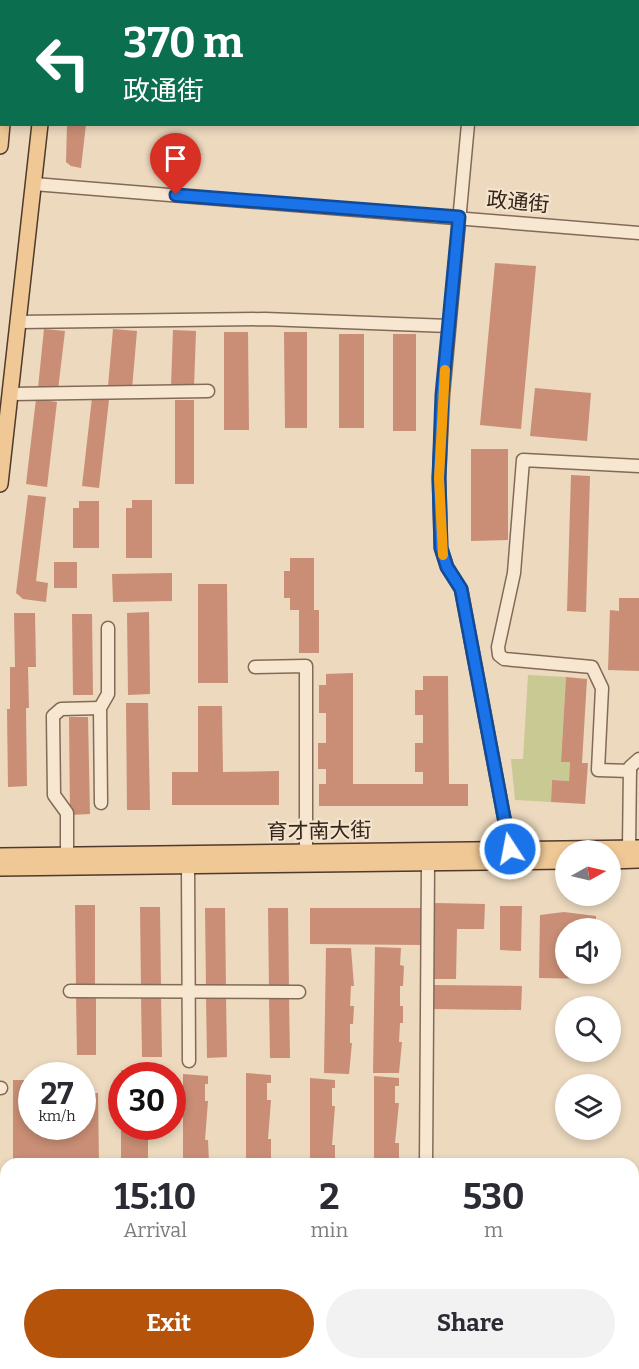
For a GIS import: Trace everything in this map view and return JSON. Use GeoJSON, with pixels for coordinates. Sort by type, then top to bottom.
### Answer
{"type":"FeatureCollection","features":[{"type":"Feature","properties":{"kind":"main road"},"geometry":{"type":"LineString","coordinates":[[0,146],[2,126]]}},
{"type":"Feature","properties":{"kind":"main road"},"geometry":{"type":"LineString","coordinates":[[0,484],[40,126]]}},
{"type":"Feature","properties":{"kind":"main road","name":"育才南大街"},"geometry":{"type":"LineString","coordinates":[[0,856],[634,848]]}},
{"type":"Feature","properties":{"kind":"main road"},"geometry":{"type":"LineString","coordinates":[[621,861],[639,860]]}},
{"type":"Feature","properties":{"kind":"main road","name":"育才南大街"},"geometry":{"type":"LineString","coordinates":[[0,868],[555,861]]}},
{"type":"Feature","properties":{"kind":"street"},"geometry":{"type":"LineString","coordinates":[[468,126],[442,395],[439,478],[441,548],[447,567],[461,589],[510,849]]}},
{"type":"Feature","properties":{"kind":"street","name":"政通街"},"geometry":{"type":"LineString","coordinates":[[34,184],[639,233]]}},
{"type":"Feature","properties":{"kind":"street"},"geometry":{"type":"LineString","coordinates":[[18,322],[265,319],[449,326]]}},
{"type":"Feature","properties":{"kind":"street"},"geometry":{"type":"LineString","coordinates":[[10,394],[208,392]]}},
{"type":"Feature","properties":{"kind":"street"},"geometry":{"type":"LineString","coordinates":[[630,771],[598,770],[602,688],[592,667],[504,659],[498,655],[498,647],[514,573],[523,460],[639,466]]}},
{"type":"Feature","properties":{"kind":"street"},"geometry":{"type":"LineString","coordinates":[[101,803],[100,708],[108,694],[108,628]]}},
{"type":"Feature","properties":{"kind":"street"},"geometry":{"type":"LineString","coordinates":[[255,667],[306,666],[306,852]]}},
{"type":"Feature","properties":{"kind":"street"},"geometry":{"type":"LineString","coordinates":[[67,855],[67,813],[54,795],[53,716],[56,711],[61,710],[100,708]]}},
{"type":"Feature","properties":{"kind":"street"},"geometry":{"type":"LineString","coordinates":[[634,848],[630,767],[639,759]]}},
{"type":"Feature","properties":{"kind":"street"},"geometry":{"type":"LineString","coordinates":[[426,1158],[428,863]]}},
{"type":"Feature","properties":{"kind":"street"},"geometry":{"type":"LineString","coordinates":[[188,866],[189,1061]]}},
{"type":"Feature","properties":{"kind":"street"},"geometry":{"type":"LineString","coordinates":[[70,991],[299,992]]}},
{"type":"Feature","properties":{"kind":"green space"},"geometry":{"type":"Polygon","coordinates":[[[528,675],[566,677],[561,761],[570,762],[569,781],[552,780],[551,802],[515,800],[511,759],[523,759],[528,675]]]}},
{"type":"Feature","properties":{"kind":"building"},"geometry":{"type":"Polygon","coordinates":[[[67,126],[86,126],[81,168],[71,166],[66,162],[67,126]]]}},
{"type":"Feature","properties":{"kind":"building"},"geometry":{"type":"Polygon","coordinates":[[[495,263],[536,266],[521,429],[480,425],[495,263]]]}},
{"type":"Feature","properties":{"kind":"building"},"geometry":{"type":"Polygon","coordinates":[[[44,329],[65,331],[58,390],[38,388],[44,329]]]}},
{"type":"Feature","properties":{"kind":"building"},"geometry":{"type":"Polygon","coordinates":[[[113,329],[137,331],[132,389],[108,386],[113,329]]]}},
{"type":"Feature","properties":{"kind":"building"},"geometry":{"type":"Polygon","coordinates":[[[173,330],[196,331],[194,387],[171,386],[173,330]]]}},
{"type":"Feature","properties":{"kind":"building"},"geometry":{"type":"Polygon","coordinates":[[[224,332],[248,332],[249,430],[224,430],[224,332]]]}},
{"type":"Feature","properties":{"kind":"building"},"geometry":{"type":"Polygon","coordinates":[[[284,332],[307,332],[307,428],[285,428],[284,332]]]}},
{"type":"Feature","properties":{"kind":"building"},"geometry":{"type":"Polygon","coordinates":[[[339,334],[364,334],[364,428],[339,428],[339,334]]]}},
{"type":"Feature","properties":{"kind":"building"},"geometry":{"type":"Polygon","coordinates":[[[393,334],[416,334],[416,431],[393,431],[393,334]]]}},
{"type":"Feature","properties":{"kind":"building"},"geometry":{"type":"Polygon","coordinates":[[[535,388],[591,393],[587,441],[530,436],[535,388]]]}},
{"type":"Feature","properties":{"kind":"building"},"geometry":{"type":"Polygon","coordinates":[[[92,398],[109,400],[99,488],[82,486],[92,398]]]}},
{"type":"Feature","properties":{"kind":"building"},"geometry":{"type":"Polygon","coordinates":[[[36,399],[57,402],[47,487],[26,484],[36,399]]]}},
{"type":"Feature","properties":{"kind":"building"},"geometry":{"type":"Polygon","coordinates":[[[175,400],[194,400],[194,484],[175,484],[175,400]]]}},
{"type":"Feature","properties":{"kind":"building"},"geometry":{"type":"Polygon","coordinates":[[[471,449],[508,449],[508,540],[471,541],[471,449]]]}},
{"type":"Feature","properties":{"kind":"building"},"geometry":{"type":"Polygon","coordinates":[[[571,475],[590,476],[586,612],[567,611],[571,475]]]}},
{"type":"Feature","properties":{"kind":"building"},"geometry":{"type":"Polygon","coordinates":[[[28,495],[46,497],[36,581],[48,583],[46,602],[23,599],[16,593],[28,495]]]}},
{"type":"Feature","properties":{"kind":"building"},"geometry":{"type":"Polygon","coordinates":[[[132,500],[152,500],[152,558],[126,558],[126,508],[132,508],[132,500]]]}},
{"type":"Feature","properties":{"kind":"building"},"geometry":{"type":"Polygon","coordinates":[[[79,501],[99,501],[99,548],[73,548],[73,508],[79,508],[79,501]]]}},
{"type":"Feature","properties":{"kind":"building"},"geometry":{"type":"Polygon","coordinates":[[[290,558],[314,558],[314,610],[319,610],[319,653],[299,653],[299,610],[290,610],[290,598],[284,598],[284,571],[290,571],[290,558]]]}},
{"type":"Feature","properties":{"kind":"building"},"geometry":{"type":"Polygon","coordinates":[[[54,562],[77,562],[77,588],[54,588],[54,562]]]}},
{"type":"Feature","properties":{"kind":"building"},"geometry":{"type":"Polygon","coordinates":[[[172,573],[172,601],[113,602],[112,574],[172,573]]]}},
{"type":"Feature","properties":{"kind":"building"},"geometry":{"type":"Polygon","coordinates":[[[198,584],[227,584],[228,683],[198,683],[198,584]]]}},
{"type":"Feature","properties":{"kind":"building"},"geometry":{"type":"Polygon","coordinates":[[[619,598],[639,598],[639,671],[608,670],[610,610],[619,611],[619,598]]]}},
{"type":"Feature","properties":{"kind":"building"},"geometry":{"type":"Polygon","coordinates":[[[149,612],[150,694],[128,695],[127,613],[149,612]]]}},
{"type":"Feature","properties":{"kind":"building"},"geometry":{"type":"Polygon","coordinates":[[[14,613],[35,613],[36,667],[28,667],[27,786],[8,787],[7,709],[10,709],[10,667],[15,667],[14,613]]]}},
{"type":"Feature","properties":{"kind":"building"},"geometry":{"type":"Polygon","coordinates":[[[72,614],[92,614],[93,695],[73,695],[72,614]]]}},
{"type":"Feature","properties":{"kind":"building"},"geometry":{"type":"Polygon","coordinates":[[[353,673],[353,784],[423,784],[423,772],[415,772],[415,743],[423,743],[423,715],[415,715],[415,690],[423,690],[423,676],[448,676],[449,784],[468,784],[468,806],[319,806],[319,784],[326,784],[326,769],[318,769],[318,743],[326,743],[326,713],[319,713],[319,685],[326,685],[326,674],[353,673]]]}},
{"type":"Feature","properties":{"kind":"building"},"geometry":{"type":"Polygon","coordinates":[[[566,677],[587,679],[582,763],[588,763],[585,804],[551,802],[552,780],[569,781],[570,762],[561,762],[566,677]]]}},
{"type":"Feature","properties":{"kind":"building"},"geometry":{"type":"Polygon","coordinates":[[[126,703],[148,703],[150,810],[127,810],[126,703]]]}},
{"type":"Feature","properties":{"kind":"building"},"geometry":{"type":"Polygon","coordinates":[[[198,706],[222,706],[223,772],[279,771],[279,805],[172,805],[172,772],[198,772],[198,706]]]}},
{"type":"Feature","properties":{"kind":"building"},"geometry":{"type":"Polygon","coordinates":[[[69,717],[88,717],[90,814],[70,815],[69,717]]]}},
{"type":"Feature","properties":{"kind":"building"},"geometry":{"type":"Polygon","coordinates":[[[434,903],[485,904],[484,929],[457,929],[456,979],[433,979],[434,903]]]}},
{"type":"Feature","properties":{"kind":"building"},"geometry":{"type":"Polygon","coordinates":[[[75,905],[95,905],[95,986],[76,986],[75,905]]]}},
{"type":"Feature","properties":{"kind":"building"},"geometry":{"type":"Polygon","coordinates":[[[500,906],[522,906],[521,951],[500,950],[500,906]]]}},
{"type":"Feature","properties":{"kind":"building"},"geometry":{"type":"Polygon","coordinates":[[[140,907],[160,907],[161,988],[141,988],[140,907]]]}},
{"type":"Feature","properties":{"kind":"building"},"geometry":{"type":"Polygon","coordinates":[[[205,908],[225,908],[226,989],[206,989],[205,908]]]}},
{"type":"Feature","properties":{"kind":"building"},"geometry":{"type":"Polygon","coordinates":[[[268,908],[288,908],[289,989],[269,990],[268,908]]]}},
{"type":"Feature","properties":{"kind":"building"},"geometry":{"type":"Polygon","coordinates":[[[310,908],[421,908],[421,945],[310,944],[310,908]]]}},
{"type":"Feature","properties":{"kind":"building"},"geometry":{"type":"Polygon","coordinates":[[[564,912],[596,916],[596,918],[555,918],[555,978],[539,978],[540,915],[564,912]]]}},
{"type":"Feature","properties":{"kind":"building"},"geometry":{"type":"Polygon","coordinates":[[[375,947],[401,948],[400,965],[404,966],[403,986],[400,986],[403,1023],[400,1023],[399,1042],[402,1042],[399,1073],[373,1073],[375,947]]]}},
{"type":"Feature","properties":{"kind":"building"},"geometry":{"type":"Polygon","coordinates":[[[326,948],[351,948],[354,986],[351,986],[350,1006],[354,1006],[353,1024],[350,1024],[350,1043],[352,1043],[349,1074],[324,1073],[326,948]]]}},
{"type":"Feature","properties":{"kind":"building"},"geometry":{"type":"Polygon","coordinates":[[[434,985],[522,986],[521,1010],[433,1009],[434,985]]]}},
{"type":"Feature","properties":{"kind":"building"},"geometry":{"type":"Polygon","coordinates":[[[96,993],[96,1055],[77,1055],[76,994],[96,993]]]}},
{"type":"Feature","properties":{"kind":"building"},"geometry":{"type":"Polygon","coordinates":[[[141,995],[161,995],[162,1057],[142,1057],[141,995]]]}},
{"type":"Feature","properties":{"kind":"building"},"geometry":{"type":"Polygon","coordinates":[[[206,996],[226,996],[227,1057],[207,1058],[206,996]]]}},
{"type":"Feature","properties":{"kind":"building"},"geometry":{"type":"Polygon","coordinates":[[[289,996],[290,1058],[270,1058],[269,997],[289,996]]]}},
{"type":"Feature","properties":{"kind":"building"},"geometry":{"type":"Polygon","coordinates":[[[246,1073],[271,1075],[271,1083],[267,1083],[267,1100],[271,1100],[268,1139],[271,1139],[271,1158],[246,1158],[246,1073]]]}},
{"type":"Feature","properties":{"kind":"building"},"geometry":{"type":"Polygon","coordinates":[[[186,1074],[208,1076],[208,1084],[205,1084],[205,1101],[208,1101],[205,1140],[208,1140],[209,1158],[183,1158],[183,1140],[186,1140],[186,1074]]]}},
{"type":"Feature","properties":{"kind":"building"},"geometry":{"type":"Polygon","coordinates":[[[374,1076],[399,1078],[399,1086],[395,1086],[395,1103],[399,1103],[395,1143],[399,1143],[399,1158],[374,1158],[374,1076]]]}},
{"type":"Feature","properties":{"kind":"building"},"geometry":{"type":"Polygon","coordinates":[[[310,1078],[335,1080],[335,1088],[332,1088],[332,1106],[335,1106],[332,1145],[335,1145],[335,1158],[310,1158],[310,1078]]]}},
{"type":"Feature","properties":{"kind":"building"},"geometry":{"type":"Polygon","coordinates":[[[13,1080],[18,1080],[18,1140],[96,1140],[96,1093],[98,1093],[99,1158],[13,1158],[13,1080]]]}},
{"type":"Feature","properties":{"kind":"building"},"geometry":{"type":"Polygon","coordinates":[[[121,1140],[148,1140],[148,1158],[121,1158],[121,1140]]]}},
{"type":"Feature","properties":{"kind":"slow traffic"},"geometry":{"type":"LineString","coordinates":[[443,555],[439,478],[445,370]]}},
{"type":"Feature","properties":{"kind":"route"},"geometry":{"type":"LineString","coordinates":[[176,195],[459,217],[442,395],[439,478],[441,548],[447,567],[461,589],[510,849]]}}]}
